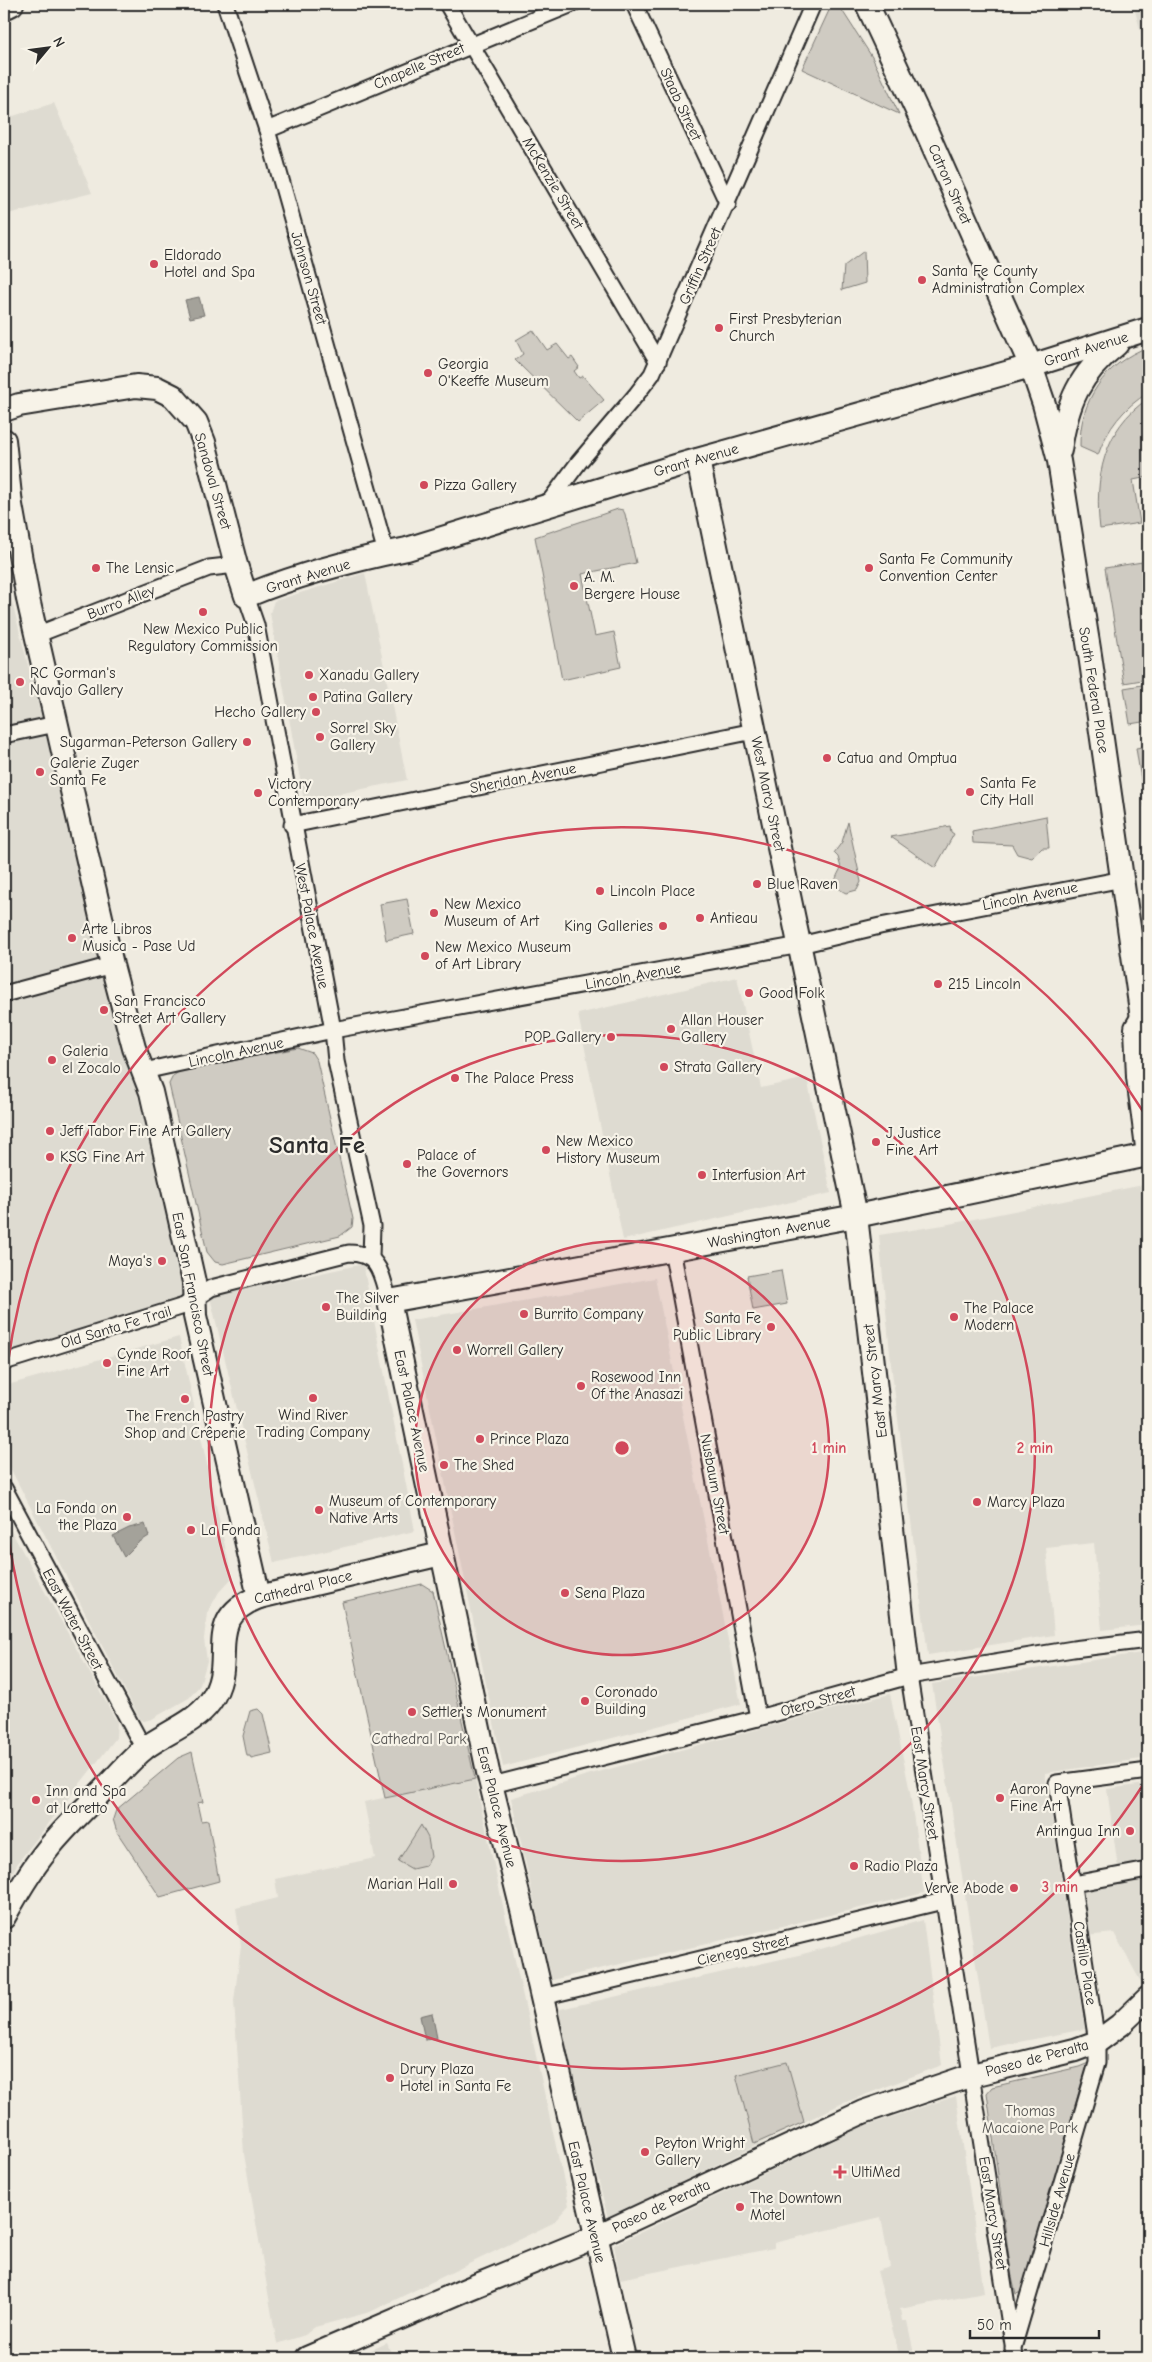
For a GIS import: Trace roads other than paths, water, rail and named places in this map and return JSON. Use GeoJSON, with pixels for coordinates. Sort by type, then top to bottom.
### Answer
{"type":"FeatureCollection","features":[{"type":"Feature","properties":{"kind":"street"},"geometry":{"type":"LineString","coordinates":[[4,8],[12,4]]}},
{"type":"Feature","properties":{"kind":"street","name":"Johnson Street"},"geometry":{"type":"LineString","coordinates":[[225,4],[267,130],[386,553]]}},
{"type":"Feature","properties":{"kind":"street","name":"McKenzie Street"},"geometry":{"type":"LineString","coordinates":[[447,4],[658,362]]}},
{"type":"Feature","properties":{"kind":"street","name":"Chapelle Street"},"geometry":{"type":"LineString","coordinates":[[267,130],[572,4]]}},
{"type":"Feature","properties":{"kind":"street","name":"Staab Street"},"geometry":{"type":"LineString","coordinates":[[634,4],[728,204]]}},
{"type":"Feature","properties":{"kind":"street","name":"Griffin Street"},"geometry":{"type":"LineString","coordinates":[[547,504],[579,462],[644,385],[658,362],[813,4]]}},
{"type":"Feature","properties":{"kind":"street","name":"Catron Street"},"geometry":{"type":"LineString","coordinates":[[867,4],[922,121],[1031,366]]}},
{"type":"Feature","properties":{"kind":"street"},"geometry":{"type":"LineString","coordinates":[[1059,461],[1064,425],[1075,392],[1095,363],[1138,333]]}},
{"type":"Feature","properties":{"kind":"street","name":"Grant Avenue"},"geometry":{"type":"LineString","coordinates":[[246,596],[267,587],[386,553],[407,549],[547,504],[1031,366],[1138,333]]}},
{"type":"Feature","properties":{"kind":"street","name":"South Federal Place"},"geometry":{"type":"LineString","coordinates":[[1031,366],[1047,413],[1059,461],[1145,1022]]}},
{"type":"Feature","properties":{"kind":"street","name":"Sandoval Street"},"geometry":{"type":"LineString","coordinates":[[4,410],[19,405],[123,386],[146,386],[173,396],[196,422],[204,442],[246,596]]}},
{"type":"Feature","properties":{"kind":"street","name":"East San Francisco Street"},"geometry":{"type":"LineString","coordinates":[[4,440],[11,505],[36,635],[112,965],[132,1042],[151,1092],[194,1282],[195,1316],[259,1596]]}},
{"type":"Feature","properties":{"kind":"street","name":"West Marcy Street"},"geometry":{"type":"LineString","coordinates":[[698,460],[856,1216]]}},
{"type":"Feature","properties":{"kind":"street","name":"Burro Alley"},"geometry":{"type":"LineString","coordinates":[[36,635],[209,568],[236,564]]}},
{"type":"Feature","properties":{"kind":"street","name":"West Palace Avenue"},"geometry":{"type":"LineString","coordinates":[[246,596],[256,625],[292,825],[333,1030],[336,1061],[372,1226],[371,1257]]}},
{"type":"Feature","properties":{"kind":"street"},"geometry":{"type":"LineString","coordinates":[[4,735],[56,724]]}},
{"type":"Feature","properties":{"kind":"street","name":"Sheridan Avenue"},"geometry":{"type":"LineString","coordinates":[[292,825],[754,731]]}},
{"type":"Feature","properties":{"kind":"street","name":"Lincoln Avenue"},"geometry":{"type":"LineString","coordinates":[[144,1071],[333,1030],[800,945],[880,926],[1123,879]]}},
{"type":"Feature","properties":{"kind":"street"},"geometry":{"type":"LineString","coordinates":[[4,994],[112,965]]}},
{"type":"Feature","properties":{"kind":"street"},"geometry":{"type":"LineString","coordinates":[[1145,1022],[1136,1028],[1138,1077],[1148,1155]]}},
{"type":"Feature","properties":{"kind":"street","name":"Washington Avenue"},"geometry":{"type":"LineString","coordinates":[[389,1302],[856,1216],[1148,1155]]}},
{"type":"Feature","properties":{"kind":"street","name":"East Marcy Street"},"geometry":{"type":"LineString","coordinates":[[856,1216],[909,1676],[1014,2353]]}},
{"type":"Feature","properties":{"kind":"street","name":"Nusbaum Street"},"geometry":{"type":"LineString","coordinates":[[672,1249],[758,1718]]}},
{"type":"Feature","properties":{"kind":"street","name":"Old Santa Fe Trail"},"geometry":{"type":"LineString","coordinates":[[4,1362],[184,1306],[194,1298],[222,1285],[342,1255],[357,1253],[371,1257]]}},
{"type":"Feature","properties":{"kind":"street","name":"East Palace Avenue"},"geometry":{"type":"LineString","coordinates":[[371,1257],[376,1264],[389,1302],[408,1383],[441,1554],[492,1785],[624,2358]]}},
{"type":"Feature","properties":{"kind":"street","name":"East Water Street"},"geometry":{"type":"LineString","coordinates":[[4,1488],[144,1749]]}},
{"type":"Feature","properties":{"kind":"street","name":"Cathedral Place"},"geometry":{"type":"LineString","coordinates":[[4,1917],[29,1873],[47,1849],[144,1749],[199,1713],[209,1704],[218,1690],[222,1676],[226,1624],[237,1608],[259,1596],[441,1554]]}},
{"type":"Feature","properties":{"kind":"street","name":"Otero Street"},"geometry":{"type":"LineString","coordinates":[[492,1785],[758,1718],[909,1676],[1073,1649],[1148,1640]]}},
{"type":"Feature","properties":{"kind":"street","name":"Castillo Place"},"geometry":{"type":"LineString","coordinates":[[1097,2042],[1057,1782],[1148,1772]]}},
{"type":"Feature","properties":{"kind":"street"},"geometry":{"type":"LineString","coordinates":[[1073,1884],[1148,1870]]}},
{"type":"Feature","properties":{"kind":"street","name":"Cienega Street"},"geometry":{"type":"LineString","coordinates":[[542,1997],[943,1901]]}},
{"type":"Feature","properties":{"kind":"street","name":"Paseo de Peralta"},"geometry":{"type":"LineString","coordinates":[[307,2358],[595,2237],[862,2112],[972,2075],[1075,2050],[1097,2042],[1120,2025],[1148,1998]]}},
{"type":"Feature","properties":{"kind":"street","name":"Hillside Avenue"},"geometry":{"type":"LineString","coordinates":[[1014,2353],[1097,2063],[1097,2042]]}},
{"type":"Feature","properties":{"kind":"place","name":"Eldorado Hotel and Spa"},"geometry":{"type":"Point","coordinates":[154,264]}},
{"type":"Feature","properties":{"kind":"place","name":"Santa Fe County Administration Complex"},"geometry":{"type":"Point","coordinates":[922,280]}},
{"type":"Feature","properties":{"kind":"place","name":"First Presbyterian Church"},"geometry":{"type":"Point","coordinates":[719,328]}},
{"type":"Feature","properties":{"kind":"place","name":"Georgia O'Keeffe Museum"},"geometry":{"type":"Point","coordinates":[428,373]}},
{"type":"Feature","properties":{"kind":"place","name":"Pizza Gallery"},"geometry":{"type":"Point","coordinates":[424,485]}},
{"type":"Feature","properties":{"kind":"place","name":"The Lensic"},"geometry":{"type":"Point","coordinates":[96,568]}},
{"type":"Feature","properties":{"kind":"place","name":"Santa Fe Community Convention Center"},"geometry":{"type":"Point","coordinates":[869,568]}},
{"type":"Feature","properties":{"kind":"place","name":"A. M. Bergere House"},"geometry":{"type":"Point","coordinates":[574,586]}},
{"type":"Feature","properties":{"kind":"place","name":"New Mexico Public Regulatory Commission"},"geometry":{"type":"Point","coordinates":[203,612]}},
{"type":"Feature","properties":{"kind":"place","name":"Xanadu Gallery"},"geometry":{"type":"Point","coordinates":[309,675]}},
{"type":"Feature","properties":{"kind":"place","name":"RC Gorman's Navajo Gallery"},"geometry":{"type":"Point","coordinates":[20,682]}},
{"type":"Feature","properties":{"kind":"place","name":"Patina Gallery"},"geometry":{"type":"Point","coordinates":[313,697]}},
{"type":"Feature","properties":{"kind":"place","name":"Hecho Gallery"},"geometry":{"type":"Point","coordinates":[316,712]}},
{"type":"Feature","properties":{"kind":"place","name":"Sorrel Sky Gallery"},"geometry":{"type":"Point","coordinates":[320,737]}},
{"type":"Feature","properties":{"kind":"place","name":"Sugarman-Peterson Gallery"},"geometry":{"type":"Point","coordinates":[247,742]}},
{"type":"Feature","properties":{"kind":"place","name":"Catua and Omptua"},"geometry":{"type":"Point","coordinates":[827,758]}},
{"type":"Feature","properties":{"kind":"place","name":"Galerie Zuger Santa Fe"},"geometry":{"type":"Point","coordinates":[40,772]}},
{"type":"Feature","properties":{"kind":"place","name":"Santa Fe City Hall"},"geometry":{"type":"Point","coordinates":[970,792]}},
{"type":"Feature","properties":{"kind":"place","name":"Victory Contemporary"},"geometry":{"type":"Point","coordinates":[258,793]}},
{"type":"Feature","properties":{"kind":"place","name":"Blue Raven"},"geometry":{"type":"Point","coordinates":[757,884]}},
{"type":"Feature","properties":{"kind":"place","name":"Lincoln Place"},"geometry":{"type":"Point","coordinates":[600,891]}},
{"type":"Feature","properties":{"kind":"place","name":"New Mexico Museum of Art"},"geometry":{"type":"Point","coordinates":[434,913]}},
{"type":"Feature","properties":{"kind":"place","name":"Antieau"},"geometry":{"type":"Point","coordinates":[700,918]}},
{"type":"Feature","properties":{"kind":"place","name":"King Galleries"},"geometry":{"type":"Point","coordinates":[663,926]}},
{"type":"Feature","properties":{"kind":"place","name":"Arte Libros Musica - Pase Ud"},"geometry":{"type":"Point","coordinates":[72,938]}},
{"type":"Feature","properties":{"kind":"place","name":"New Mexico Museum of Art Library"},"geometry":{"type":"Point","coordinates":[425,956]}},
{"type":"Feature","properties":{"kind":"place","name":"215 Lincoln"},"geometry":{"type":"Point","coordinates":[938,984]}},
{"type":"Feature","properties":{"kind":"place","name":"Good Folk"},"geometry":{"type":"Point","coordinates":[749,993]}},
{"type":"Feature","properties":{"kind":"place","name":"San Francisco Street Art Gallery"},"geometry":{"type":"Point","coordinates":[104,1010]}},
{"type":"Feature","properties":{"kind":"place","name":"Allan Houser Gallery"},"geometry":{"type":"Point","coordinates":[671,1029]}},
{"type":"Feature","properties":{"kind":"place","name":"POP Gallery"},"geometry":{"type":"Point","coordinates":[611,1037]}},
{"type":"Feature","properties":{"kind":"place","name":"Galeria el Zocalo"},"geometry":{"type":"Point","coordinates":[52,1060]}},
{"type":"Feature","properties":{"kind":"place","name":"Strata Gallery"},"geometry":{"type":"Point","coordinates":[664,1067]}},
{"type":"Feature","properties":{"kind":"place","name":"The Palace Press"},"geometry":{"type":"Point","coordinates":[455,1078]}},
{"type":"Feature","properties":{"kind":"place","name":"Jeff Tabor Fine Art Gallery"},"geometry":{"type":"Point","coordinates":[50,1131]}},
{"type":"Feature","properties":{"kind":"place","name":"J Justice Fine Art"},"geometry":{"type":"Point","coordinates":[876,1142]}},
{"type":"Feature","properties":{"kind":"place","name":"New Mexico History Museum"},"geometry":{"type":"Point","coordinates":[546,1150]}},
{"type":"Feature","properties":{"kind":"place","name":"KSG Fine Art"},"geometry":{"type":"Point","coordinates":[50,1157]}},
{"type":"Feature","properties":{"kind":"place","name":"Palace of the Governors"},"geometry":{"type":"Point","coordinates":[407,1164]}},
{"type":"Feature","properties":{"kind":"place","name":"Interfusion Art"},"geometry":{"type":"Point","coordinates":[702,1175]}},
{"type":"Feature","properties":{"kind":"place","name":"Maya's"},"geometry":{"type":"Point","coordinates":[162,1261]}},
{"type":"Feature","properties":{"kind":"place","name":"The Silver Building"},"geometry":{"type":"Point","coordinates":[326,1307]}},
{"type":"Feature","properties":{"kind":"place","name":"Burrito Company"},"geometry":{"type":"Point","coordinates":[524,1314]}},
{"type":"Feature","properties":{"kind":"place","name":"The Palace Modern"},"geometry":{"type":"Point","coordinates":[954,1317]}},
{"type":"Feature","properties":{"kind":"place","name":"Santa Fe Public Library"},"geometry":{"type":"Point","coordinates":[771,1327]}},
{"type":"Feature","properties":{"kind":"place","name":"Worrell Gallery"},"geometry":{"type":"Point","coordinates":[457,1350]}},
{"type":"Feature","properties":{"kind":"place","name":"Cynde Roof Fine Art"},"geometry":{"type":"Point","coordinates":[107,1363]}},
{"type":"Feature","properties":{"kind":"place","name":"Rosewood Inn Of the Anasazi"},"geometry":{"type":"Point","coordinates":[581,1386]}},
{"type":"Feature","properties":{"kind":"place","name":"Wind River Trading Company"},"geometry":{"type":"Point","coordinates":[313,1398]}},
{"type":"Feature","properties":{"kind":"place","name":"The French Pastry Shop and Crêperie"},"geometry":{"type":"Point","coordinates":[185,1399]}},
{"type":"Feature","properties":{"kind":"place","name":"Prince Plaza"},"geometry":{"type":"Point","coordinates":[480,1439]}},
{"type":"Feature","properties":{"kind":"place","name":"The Shed"},"geometry":{"type":"Point","coordinates":[444,1465]}},
{"type":"Feature","properties":{"kind":"place","name":"Marcy Plaza"},"geometry":{"type":"Point","coordinates":[977,1502]}},
{"type":"Feature","properties":{"kind":"place","name":"Museum of Contemporary Native Arts"},"geometry":{"type":"Point","coordinates":[319,1510]}},
{"type":"Feature","properties":{"kind":"place","name":"La Fonda on the Plaza"},"geometry":{"type":"Point","coordinates":[127,1517]}},
{"type":"Feature","properties":{"kind":"place","name":"La Fonda"},"geometry":{"type":"Point","coordinates":[191,1530]}},
{"type":"Feature","properties":{"kind":"place","name":"Sena Plaza"},"geometry":{"type":"Point","coordinates":[565,1593]}},
{"type":"Feature","properties":{"kind":"place","name":"Coronado Building"},"geometry":{"type":"Point","coordinates":[585,1701]}},
{"type":"Feature","properties":{"kind":"place","name":"Settler's Monument"},"geometry":{"type":"Point","coordinates":[412,1712]}},
{"type":"Feature","properties":{"kind":"place","name":"Aaron Payne Fine Art"},"geometry":{"type":"Point","coordinates":[1000,1798]}},
{"type":"Feature","properties":{"kind":"place","name":"Inn and Spa at Loretto"},"geometry":{"type":"Point","coordinates":[36,1800]}},
{"type":"Feature","properties":{"kind":"place","name":"Antingua Inn"},"geometry":{"type":"Point","coordinates":[1130,1831]}},
{"type":"Feature","properties":{"kind":"place","name":"Radio Plaza"},"geometry":{"type":"Point","coordinates":[854,1866]}},
{"type":"Feature","properties":{"kind":"place","name":"Marian Hall"},"geometry":{"type":"Point","coordinates":[453,1884]}},
{"type":"Feature","properties":{"kind":"place","name":"Verve Abode"},"geometry":{"type":"Point","coordinates":[1014,1888]}},
{"type":"Feature","properties":{"kind":"place","name":"Drury Plaza Hotel in Santa Fe"},"geometry":{"type":"Point","coordinates":[390,2078]}},
{"type":"Feature","properties":{"kind":"place","name":"Peyton Wright Gallery"},"geometry":{"type":"Point","coordinates":[645,2152]}},
{"type":"Feature","properties":{"kind":"place","name":"UltiMed"},"geometry":{"type":"Point","coordinates":[840,2172]}},
{"type":"Feature","properties":{"kind":"place","name":"The Downtown Motel"},"geometry":{"type":"Point","coordinates":[740,2207]}},
{"type":"Feature","properties":{"kind":"district","name":"Santa Fe"},"geometry":{"type":"Point","coordinates":[317,1144]}},
{"type":"Feature","properties":{"kind":"park label","name":"Cathedral Park"},"geometry":{"type":"Point","coordinates":[419,1739]}},
{"type":"Feature","properties":{"kind":"park label","name":"Thomas Macaione Park"},"geometry":{"type":"Point","coordinates":[1030,2120]}}]}
